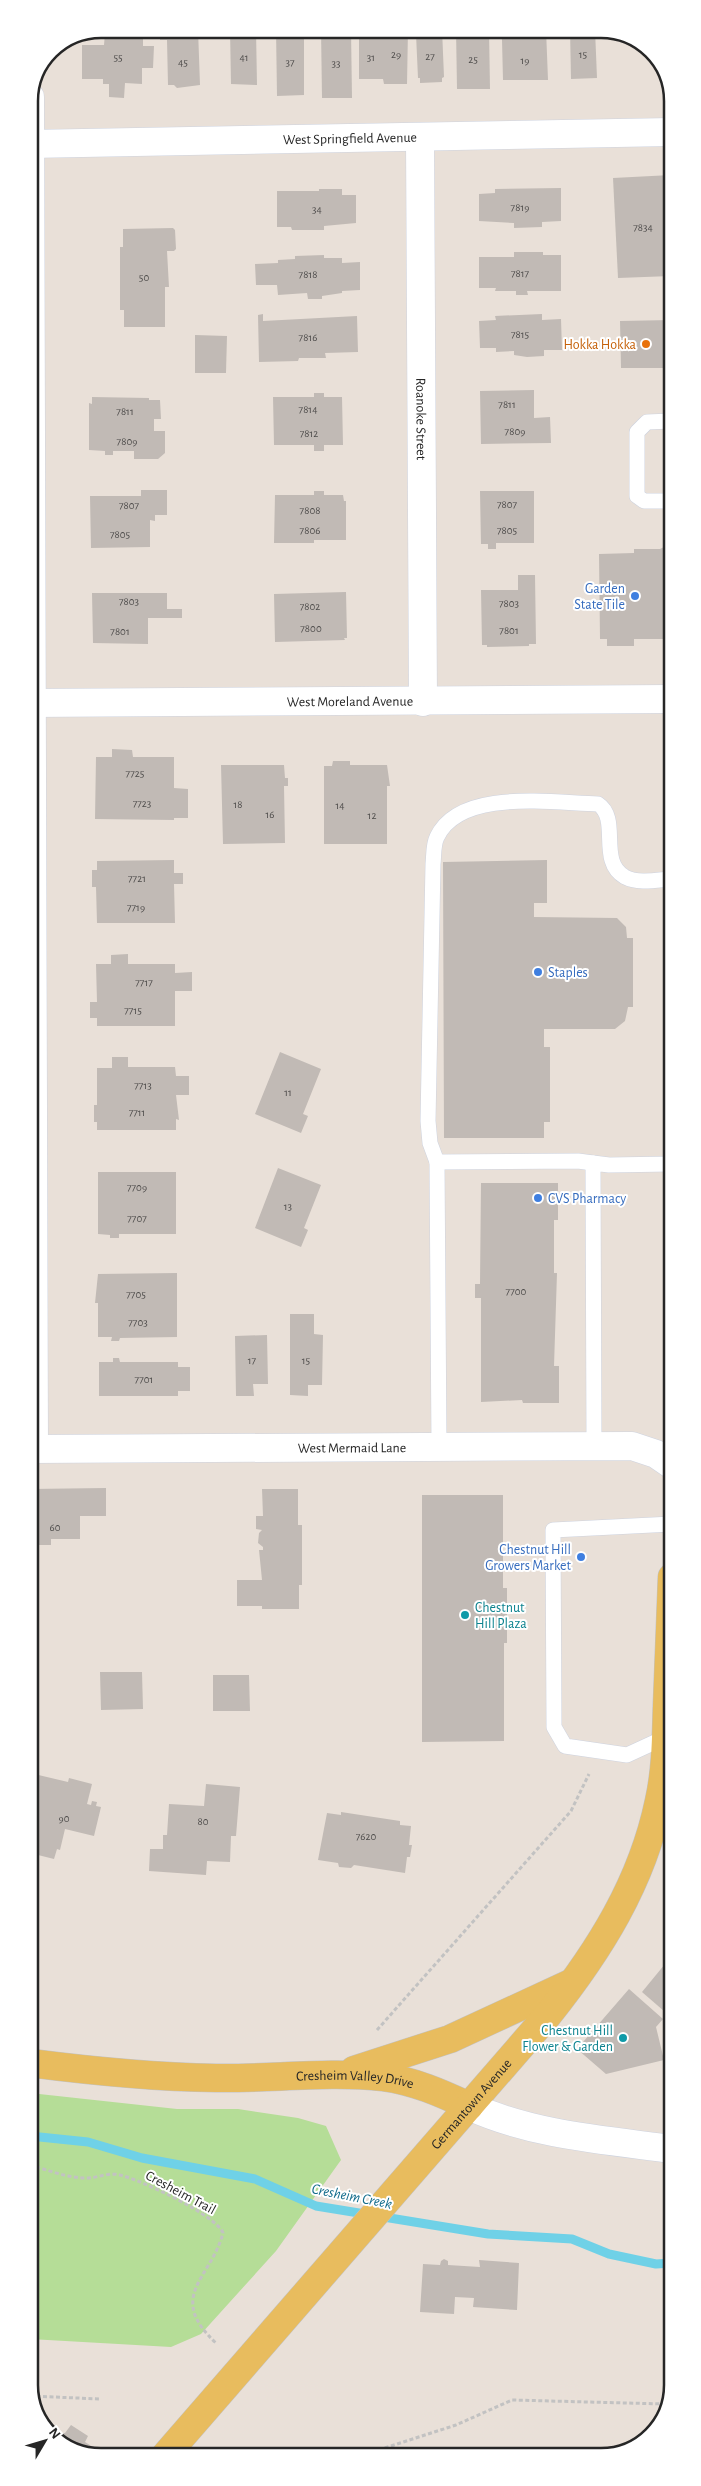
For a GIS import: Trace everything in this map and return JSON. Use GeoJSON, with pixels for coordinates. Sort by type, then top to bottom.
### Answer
{"type":"FeatureCollection","features":[{"type":"Feature","properties":{"kind":"main road","name":"Germantown Avenue"},"geometry":{"type":"LineString","coordinates":[[172,2448],[402,2184],[575,1981],[612,1925],[640,1867],[660,1800],[664,1774]]}},
{"type":"Feature","properties":{"kind":"main road"},"geometry":{"type":"LineString","coordinates":[[340,2074],[450,2039],[575,1981]]}},
{"type":"Feature","properties":{"kind":"main road","name":"Cresheim Valley Drive"},"geometry":{"type":"LineString","coordinates":[[38,2064],[134,2074],[217,2078],[340,2074],[384,2077],[430,2088],[469,2106]]}},
{"type":"Feature","properties":{"kind":"street","name":"West Springfield Avenue"},"geometry":{"type":"LineString","coordinates":[[38,144],[664,132]]}},
{"type":"Feature","properties":{"kind":"street","name":"Roanoke Street"},"geometry":{"type":"LineString","coordinates":[[420,137],[423,702]]}},
{"type":"Feature","properties":{"kind":"street","name":"West Moreland Avenue"},"geometry":{"type":"LineString","coordinates":[[38,703],[664,699]]}},
{"type":"Feature","properties":{"kind":"street","name":"West Mermaid Lane"},"geometry":{"type":"LineString","coordinates":[[38,1449],[632,1446],[656,1454],[664,1460]]}},
{"type":"Feature","properties":{"kind":"street","name":"Cresheim Valley Drive"},"geometry":{"type":"LineString","coordinates":[[469,2106],[519,2125],[606,2141],[664,2148]]}},
{"type":"Feature","properties":{"kind":"lane"},"geometry":{"type":"LineString","coordinates":[[664,421],[647,422],[637,432],[637,496],[644,501],[664,501]]}},
{"type":"Feature","properties":{"kind":"lane"},"geometry":{"type":"LineString","coordinates":[[439,1446],[436,1162],[430,1143],[428,1121],[433,864],[436,839],[444,825],[456,815],[491,802],[598,804],[604,808],[608,815],[609,848],[615,866],[624,876],[638,880],[664,880]]}},
{"type":"Feature","properties":{"kind":"lane"},"geometry":{"type":"LineString","coordinates":[[436,1162],[578,1161],[609,1166],[664,1164]]}},
{"type":"Feature","properties":{"kind":"lane"},"geometry":{"type":"LineString","coordinates":[[593,1163],[594,1447]]}},
{"type":"Feature","properties":{"kind":"lane"},"geometry":{"type":"LineString","coordinates":[[664,1524],[553,1530],[554,1727],[565,1746],[595,1752],[627,1755],[664,1738]]}},
{"type":"Feature","properties":{"kind":"path"},"geometry":{"type":"LineString","coordinates":[[373,2034],[570,1812],[587,1779],[595,1752]]}},
{"type":"Feature","properties":{"kind":"path","name":"Cresheim Trail"},"geometry":{"type":"LineString","coordinates":[[38,2167],[85,2178],[120,2174],[179,2200],[217,2224],[222,2233],[221,2239],[215,2253],[198,2279],[193,2295],[197,2322],[217,2344]]}},
{"type":"Feature","properties":{"kind":"path"},"geometry":{"type":"LineString","coordinates":[[39,2396],[100,2399]]}},
{"type":"Feature","properties":{"kind":"path"},"geometry":{"type":"LineString","coordinates":[[385,2448],[456,2425],[512,2400],[661,2404]]}},
{"type":"Feature","properties":{"kind":"green space"},"geometry":{"type":"Polygon","coordinates":[[[38,2094],[177,2109],[238,2109],[298,2118],[326,2126],[341,2160],[276,2251],[201,2334],[171,2347],[38,2339],[38,2094]]]}},
{"type":"Feature","properties":{"kind":"building"},"geometry":{"type":"Polygon","coordinates":[[[105,38],[143,38],[143,46],[154,46],[153,68],[142,68],[142,84],[125,83],[124,98],[109,97],[109,84],[103,84],[103,79],[82,79],[82,45],[104,45],[105,38]]]}},
{"type":"Feature","properties":{"kind":"building"},"geometry":{"type":"Polygon","coordinates":[[[160,38],[198,38],[200,85],[177,88],[174,85],[168,85],[167,40],[160,40],[160,38]]]}},
{"type":"Feature","properties":{"kind":"building"},"geometry":{"type":"Polygon","coordinates":[[[230,38],[256,38],[257,85],[231,84],[230,38]]]}},
{"type":"Feature","properties":{"kind":"building"},"geometry":{"type":"Polygon","coordinates":[[[276,38],[304,38],[304,95],[277,96],[276,38]]]}},
{"type":"Feature","properties":{"kind":"building"},"geometry":{"type":"Polygon","coordinates":[[[321,38],[351,38],[352,98],[322,98],[321,38]]]}},
{"type":"Feature","properties":{"kind":"building"},"geometry":{"type":"Polygon","coordinates":[[[359,38],[408,38],[407,84],[384,84],[383,79],[359,79],[359,38]]]}},
{"type":"Feature","properties":{"kind":"building"},"geometry":{"type":"Polygon","coordinates":[[[416,38],[442,38],[444,77],[442,82],[420,83],[420,78],[418,78],[416,38]]]}},
{"type":"Feature","properties":{"kind":"building"},"geometry":{"type":"Polygon","coordinates":[[[456,38],[489,38],[490,89],[457,89],[456,38]]]}},
{"type":"Feature","properties":{"kind":"building"},"geometry":{"type":"Polygon","coordinates":[[[502,38],[546,38],[548,80],[503,80],[502,38]]]}},
{"type":"Feature","properties":{"kind":"building"},"geometry":{"type":"Polygon","coordinates":[[[570,38],[595,38],[597,78],[571,79],[570,38]]]}},
{"type":"Feature","properties":{"kind":"building"},"geometry":{"type":"Polygon","coordinates":[[[664,175],[664,276],[618,278],[613,178],[664,175]]]}},
{"type":"Feature","properties":{"kind":"building"},"geometry":{"type":"Polygon","coordinates":[[[561,188],[561,221],[542,222],[542,227],[514,228],[514,223],[479,221],[479,194],[495,193],[495,189],[561,188]]]}},
{"type":"Feature","properties":{"kind":"building"},"geometry":{"type":"Polygon","coordinates":[[[319,189],[342,189],[342,195],[356,195],[356,223],[324,226],[324,230],[292,230],[291,227],[277,227],[277,191],[319,191],[319,189]]]}},
{"type":"Feature","properties":{"kind":"building"},"geometry":{"type":"Polygon","coordinates":[[[173,228],[175,230],[176,249],[174,251],[167,251],[169,287],[165,287],[165,327],[124,327],[124,310],[120,310],[120,247],[123,247],[123,229],[173,228]]]}},
{"type":"Feature","properties":{"kind":"building"},"geometry":{"type":"Polygon","coordinates":[[[514,252],[543,252],[543,255],[561,255],[561,291],[527,291],[528,295],[516,295],[516,291],[495,291],[496,288],[479,288],[479,257],[514,257],[514,252]]]}},
{"type":"Feature","properties":{"kind":"building"},"geometry":{"type":"Polygon","coordinates":[[[324,255],[324,258],[342,258],[342,263],[360,262],[360,290],[342,291],[342,293],[322,296],[322,299],[308,299],[307,293],[278,295],[277,285],[256,285],[255,264],[278,263],[278,260],[295,259],[295,256],[324,255]]]}},
{"type":"Feature","properties":{"kind":"building"},"geometry":{"type":"Polygon","coordinates":[[[263,314],[263,321],[357,316],[358,352],[325,353],[326,358],[299,358],[298,361],[259,362],[258,315],[263,314]]]}},
{"type":"Feature","properties":{"kind":"building"},"geometry":{"type":"Polygon","coordinates":[[[542,314],[542,320],[561,319],[562,350],[544,350],[544,356],[527,357],[514,355],[514,351],[496,352],[496,348],[480,348],[479,321],[496,320],[495,316],[542,314]]]}},
{"type":"Feature","properties":{"kind":"building","name":"Hokka Hokka"},"geometry":{"type":"Polygon","coordinates":[[[664,320],[664,368],[621,368],[620,321],[664,320]]]}},
{"type":"Feature","properties":{"kind":"building"},"geometry":{"type":"Polygon","coordinates":[[[195,335],[227,336],[226,373],[195,373],[195,335]]]}},
{"type":"Feature","properties":{"kind":"building"},"geometry":{"type":"Polygon","coordinates":[[[534,390],[534,418],[550,417],[551,443],[481,444],[480,391],[534,390]]]}},
{"type":"Feature","properties":{"kind":"building"},"geometry":{"type":"Polygon","coordinates":[[[314,393],[324,393],[324,397],[342,397],[343,445],[324,445],[324,451],[314,451],[314,445],[274,445],[273,397],[314,397],[314,393]]]}},
{"type":"Feature","properties":{"kind":"building"},"geometry":{"type":"Polygon","coordinates":[[[92,397],[149,398],[149,400],[160,400],[161,419],[154,419],[154,431],[165,431],[165,453],[158,459],[134,459],[134,451],[113,451],[113,455],[105,455],[105,451],[89,450],[89,403],[92,404],[92,397]]]}},
{"type":"Feature","properties":{"kind":"building"},"geometry":{"type":"Polygon","coordinates":[[[141,490],[167,490],[167,515],[155,515],[155,521],[150,520],[150,547],[91,548],[90,496],[141,496],[141,490]]]}},
{"type":"Feature","properties":{"kind":"building"},"geometry":{"type":"Polygon","coordinates":[[[314,491],[324,491],[324,495],[343,495],[344,501],[346,501],[346,540],[314,540],[314,543],[274,543],[275,495],[314,495],[314,491]]]}},
{"type":"Feature","properties":{"kind":"building"},"geometry":{"type":"Polygon","coordinates":[[[480,491],[534,491],[534,543],[496,543],[496,549],[488,549],[488,544],[481,544],[480,491]]]}},
{"type":"Feature","properties":{"kind":"building","name":"Garden State Tile"},"geometry":{"type":"Polygon","coordinates":[[[664,547],[664,639],[634,639],[634,646],[607,646],[607,639],[600,639],[599,554],[634,553],[634,549],[660,549],[664,547]]]}},
{"type":"Feature","properties":{"kind":"building"},"geometry":{"type":"Polygon","coordinates":[[[518,575],[535,575],[536,644],[529,644],[529,646],[487,647],[487,645],[482,645],[481,590],[518,590],[518,575]]]}},
{"type":"Feature","properties":{"kind":"building"},"geometry":{"type":"Polygon","coordinates":[[[346,592],[347,638],[344,638],[345,640],[275,642],[274,594],[346,592]]]}},
{"type":"Feature","properties":{"kind":"building"},"geometry":{"type":"Polygon","coordinates":[[[92,593],[167,593],[167,609],[182,609],[182,618],[148,618],[148,644],[93,643],[92,593]]]}},
{"type":"Feature","properties":{"kind":"building"},"geometry":{"type":"Polygon","coordinates":[[[112,749],[132,750],[133,757],[174,757],[174,788],[188,789],[188,818],[174,818],[174,820],[95,819],[96,757],[112,757],[112,749]]]}},
{"type":"Feature","properties":{"kind":"building"},"geometry":{"type":"Polygon","coordinates":[[[333,761],[350,761],[350,765],[387,765],[390,786],[387,786],[387,844],[324,844],[324,766],[332,766],[333,761]]]}},
{"type":"Feature","properties":{"kind":"building"},"geometry":{"type":"Polygon","coordinates":[[[221,765],[284,765],[285,778],[288,778],[288,786],[284,786],[285,843],[223,844],[221,765]]]}},
{"type":"Feature","properties":{"kind":"building"},"geometry":{"type":"Polygon","coordinates":[[[174,860],[174,873],[183,873],[183,884],[174,884],[175,923],[97,923],[96,887],[92,887],[92,870],[97,870],[97,861],[174,860]]]}},
{"type":"Feature","properties":{"kind":"building","name":"Staples"},"geometry":{"type":"Polygon","coordinates":[[[547,860],[547,903],[534,903],[534,917],[617,918],[626,927],[627,938],[633,938],[633,1007],[628,1007],[625,1021],[615,1029],[544,1029],[544,1047],[550,1047],[550,1122],[544,1122],[544,1138],[444,1138],[443,862],[547,860]]]}},
{"type":"Feature","properties":{"kind":"building"},"geometry":{"type":"Polygon","coordinates":[[[128,954],[128,964],[175,964],[175,973],[192,972],[192,991],[175,991],[175,1026],[97,1026],[97,1018],[90,1018],[90,1002],[97,1002],[96,964],[111,964],[111,955],[128,954]]]}},
{"type":"Feature","properties":{"kind":"building"},"geometry":{"type":"Polygon","coordinates":[[[280,1052],[321,1069],[303,1114],[308,1116],[301,1133],[255,1114],[280,1052]]]}},
{"type":"Feature","properties":{"kind":"building"},"geometry":{"type":"Polygon","coordinates":[[[112,1057],[128,1057],[128,1067],[175,1067],[176,1076],[189,1076],[189,1095],[176,1095],[179,1120],[176,1119],[176,1130],[97,1130],[97,1122],[94,1122],[94,1105],[97,1105],[97,1068],[112,1068],[112,1057]]]}},
{"type":"Feature","properties":{"kind":"building"},"geometry":{"type":"Polygon","coordinates":[[[278,1168],[321,1185],[304,1228],[308,1230],[301,1247],[255,1228],[278,1168]]]}},
{"type":"Feature","properties":{"kind":"building"},"geometry":{"type":"Polygon","coordinates":[[[98,1172],[176,1172],[176,1234],[119,1234],[119,1238],[110,1238],[110,1235],[98,1234],[98,1172]]]}},
{"type":"Feature","properties":{"kind":"building"},"geometry":{"type":"Polygon","coordinates":[[[481,1183],[558,1183],[558,1220],[554,1220],[554,1273],[557,1273],[554,1366],[559,1366],[559,1403],[523,1403],[522,1400],[481,1402],[481,1298],[475,1298],[475,1284],[480,1284],[481,1183]]]}},
{"type":"Feature","properties":{"kind":"building"},"geometry":{"type":"Polygon","coordinates":[[[177,1273],[177,1337],[120,1338],[119,1341],[111,1341],[112,1337],[98,1337],[98,1303],[95,1303],[98,1274],[177,1273]]]}},
{"type":"Feature","properties":{"kind":"building"},"geometry":{"type":"Polygon","coordinates":[[[290,1314],[314,1314],[314,1334],[323,1335],[322,1385],[308,1385],[308,1396],[290,1395],[290,1314]]]}},
{"type":"Feature","properties":{"kind":"building"},"geometry":{"type":"Polygon","coordinates":[[[267,1335],[268,1384],[253,1384],[254,1396],[236,1396],[235,1336],[267,1335]]]}},
{"type":"Feature","properties":{"kind":"building"},"geometry":{"type":"Polygon","coordinates":[[[113,1358],[119,1358],[120,1362],[178,1362],[178,1367],[190,1367],[190,1391],[178,1391],[178,1396],[99,1396],[99,1362],[113,1362],[113,1358]]]}},
{"type":"Feature","properties":{"kind":"building"},"geometry":{"type":"Polygon","coordinates":[[[106,1488],[106,1516],[80,1516],[80,1539],[51,1539],[51,1545],[38,1545],[38,1489],[106,1488]]]}},
{"type":"Feature","properties":{"kind":"building"},"geometry":{"type":"Polygon","coordinates":[[[262,1489],[298,1489],[298,1525],[302,1525],[302,1585],[299,1585],[299,1609],[262,1609],[262,1606],[237,1606],[237,1580],[262,1580],[259,1550],[263,1550],[263,1547],[258,1543],[259,1533],[262,1530],[256,1529],[256,1516],[263,1516],[262,1489]]]}},
{"type":"Feature","properties":{"kind":"building","name":"Chestnut Hill Plaza"},"geometry":{"type":"Polygon","coordinates":[[[422,1495],[503,1495],[503,1588],[507,1588],[507,1643],[504,1643],[504,1741],[422,1742],[422,1495]]]}},
{"type":"Feature","properties":{"kind":"building"},"geometry":{"type":"Polygon","coordinates":[[[100,1672],[142,1672],[143,1709],[101,1710],[100,1672]]]}},
{"type":"Feature","properties":{"kind":"building"},"geometry":{"type":"Polygon","coordinates":[[[213,1675],[249,1675],[250,1711],[213,1711],[213,1675]]]}},
{"type":"Feature","properties":{"kind":"building"},"geometry":{"type":"Polygon","coordinates":[[[38,1775],[68,1782],[69,1778],[92,1784],[87,1804],[91,1805],[92,1801],[97,1802],[96,1806],[101,1807],[94,1836],[65,1829],[60,1850],[57,1849],[54,1859],[38,1855],[38,1775]]]}},
{"type":"Feature","properties":{"kind":"building"},"geometry":{"type":"Polygon","coordinates":[[[206,1784],[240,1787],[236,1836],[231,1836],[230,1862],[207,1861],[206,1875],[149,1871],[150,1849],[163,1849],[163,1835],[167,1835],[169,1804],[204,1806],[206,1784]]]}},
{"type":"Feature","properties":{"kind":"building"},"geometry":{"type":"Polygon","coordinates":[[[341,1812],[400,1821],[400,1825],[411,1826],[409,1845],[412,1845],[410,1857],[407,1857],[405,1873],[354,1865],[351,1868],[339,1867],[338,1863],[318,1860],[327,1813],[341,1815],[341,1812]]]}},
{"type":"Feature","properties":{"kind":"building"},"geometry":{"type":"Polygon","coordinates":[[[664,1965],[664,2011],[642,1992],[664,1965]]]}},
{"type":"Feature","properties":{"kind":"building","name":"Chestnut Hill Flower & Garden"},"geometry":{"type":"Polygon","coordinates":[[[629,1989],[663,2019],[656,2027],[664,2060],[606,2074],[577,2049],[629,1989]]]}},
{"type":"Feature","properties":{"kind":"building"},"geometry":{"type":"Polygon","coordinates":[[[444,2259],[448,2261],[448,2265],[480,2267],[479,2260],[519,2263],[517,2310],[473,2307],[474,2298],[455,2297],[454,2314],[420,2312],[423,2264],[440,2265],[444,2259]]]}},
{"type":"Feature","properties":{"kind":"building"},"geometry":{"type":"Polygon","coordinates":[[[71,2425],[88,2436],[85,2442],[94,2448],[70,2441],[71,2425]]]}},
{"type":"Feature","properties":{"kind":"waterway","name":"Cresheim Creek"},"geometry":{"type":"LineString","coordinates":[[38,2137],[88,2142],[142,2158],[255,2179],[316,2206],[488,2234],[572,2239],[609,2254],[656,2264],[664,2264]]}},
{"type":"Feature","properties":{"kind":"place","name":"Hokka Hokka"},"geometry":{"type":"Point","coordinates":[646,344]}},
{"type":"Feature","properties":{"kind":"place","name":"Garden State Tile"},"geometry":{"type":"Point","coordinates":[635,596]}},
{"type":"Feature","properties":{"kind":"place","name":"Staples"},"geometry":{"type":"Point","coordinates":[538,972]}},
{"type":"Feature","properties":{"kind":"place","name":"CVS Pharmacy"},"geometry":{"type":"Point","coordinates":[538,1198]}},
{"type":"Feature","properties":{"kind":"place","name":"Chestnut Hill Growers Market"},"geometry":{"type":"Point","coordinates":[581,1557]}},
{"type":"Feature","properties":{"kind":"place","name":"Chestnut Hill Plaza"},"geometry":{"type":"Point","coordinates":[465,1615]}},
{"type":"Feature","properties":{"kind":"place","name":"Chestnut Hill Flower & Garden"},"geometry":{"type":"Point","coordinates":[623,2038]}}]}
